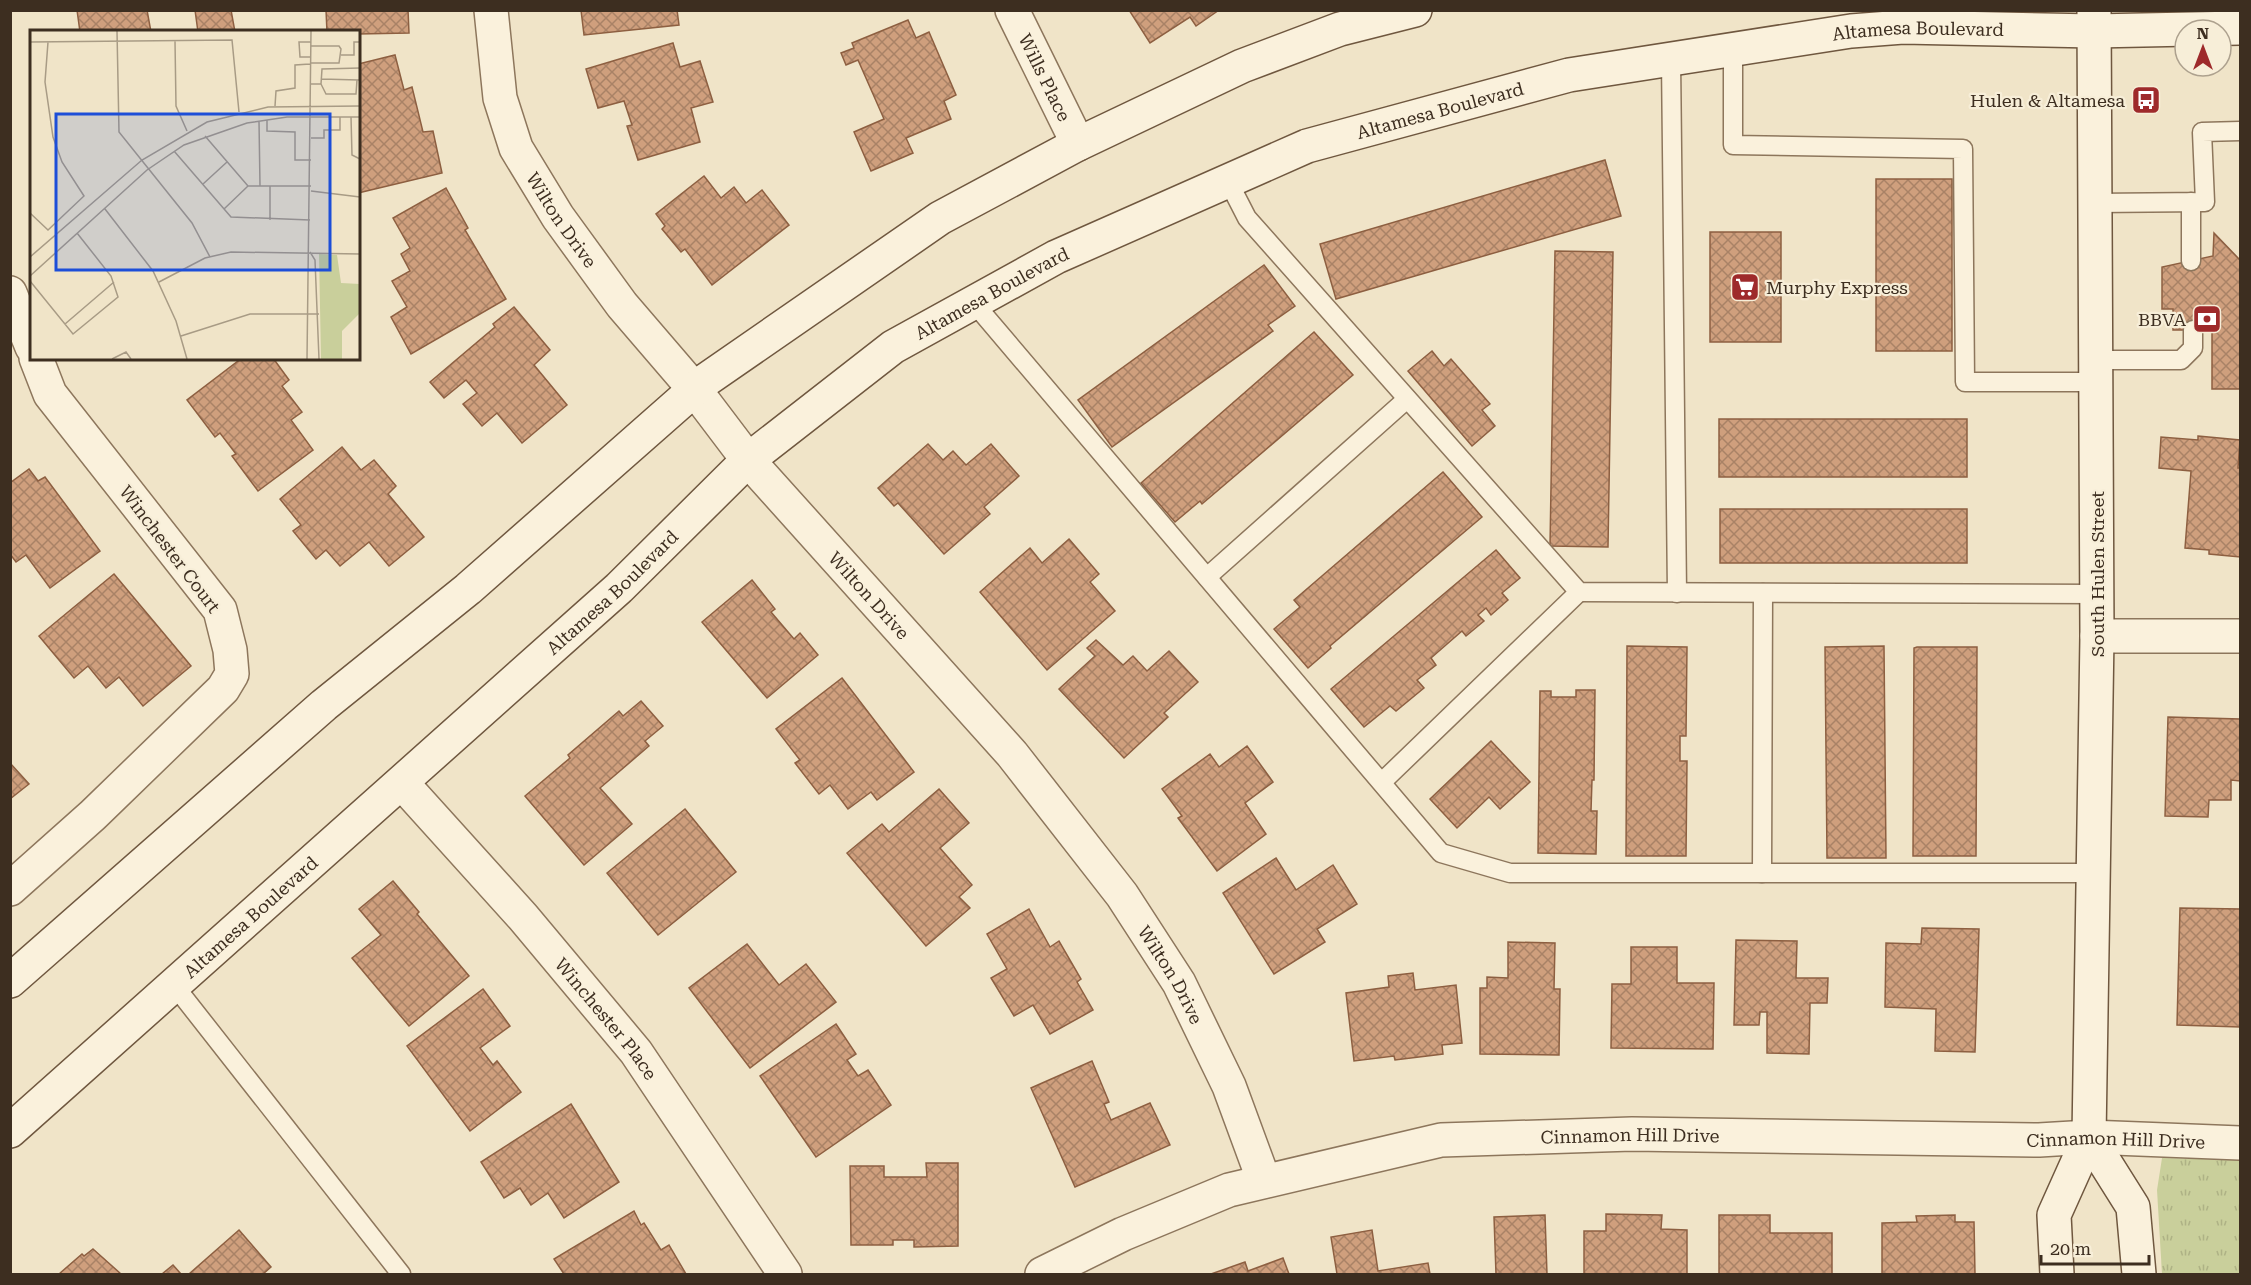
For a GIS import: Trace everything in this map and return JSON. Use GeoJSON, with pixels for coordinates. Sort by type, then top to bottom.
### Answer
{"type":"FeatureCollection","features":[{"type":"Feature","properties":{"kind":"main road","name":"Wilton Drive"},"geometry":{"type":"LineString","coordinates":[[491,10],[500,98],[516,148],[558,218],[615,296],[695,390],[748,460],[1012,754],[1122,895],[1179,983],[1229,1086],[1264,1181]]}},
{"type":"Feature","properties":{"kind":"main road","name":"Wills Place"},"geometry":{"type":"LineString","coordinates":[[1012,10],[1078,144]]}},
{"type":"Feature","properties":{"kind":"main road"},"geometry":{"type":"LineString","coordinates":[[10,981],[324,705],[468,589],[695,390],[940,218],[1078,144],[1242,66],[1340,29],[1415,10]]}},
{"type":"Feature","properties":{"kind":"main road","name":"Altamesa Boulevard"},"geometry":{"type":"LineString","coordinates":[[10,1131],[619,588],[748,460],[893,347],[1056,257],[1318,143],[1569,75],[1851,31],[1904,27],[2094,21],[2241,28]]}},
{"type":"Feature","properties":{"kind":"main road","name":"South Hulen Street"},"geometry":{"type":"LineString","coordinates":[[2057,1275],[2054,1215],[2089,1137],[2097,636],[2094,21]]}},
{"type":"Feature","properties":{"kind":"main road"},"geometry":{"type":"LineString","coordinates":[[10,294],[30,342]]}},
{"type":"Feature","properties":{"kind":"main road","name":"Winchester Court"},"geometry":{"type":"LineString","coordinates":[[10,889],[93,815],[223,689],[232,674],[230,650],[220,610],[50,394],[37,360]]}},
{"type":"Feature","properties":{"kind":"main road"},"geometry":{"type":"LineString","coordinates":[[2097,636],[2241,636]]}},
{"type":"Feature","properties":{"kind":"main road","name":"Winchester Place"},"geometry":{"type":"LineString","coordinates":[[402,783],[524,917],[636,1052],[785,1275]]}},
{"type":"Feature","properties":{"kind":"main road","name":"Cinnamon Hill Drive"},"geometry":{"type":"LineString","coordinates":[[1042,1275],[1123,1234],[1229,1190],[1441,1140],[1632,1134],[2039,1140],[2089,1137],[2241,1143]]}},
{"type":"Feature","properties":{"kind":"main road"},"geometry":{"type":"LineString","coordinates":[[2089,1137],[2133,1207],[2139,1275]]}},
{"type":"Feature","properties":{"kind":"lane"},"geometry":{"type":"LineString","coordinates":[[1733,50],[1733,145],[1963,149],[1965,382],[2096,371],[2181,360],[2193,348],[2193,330]]}},
{"type":"Feature","properties":{"kind":"lane"},"geometry":{"type":"LineString","coordinates":[[1671,60],[1677,593]]}},
{"type":"Feature","properties":{"kind":"lane"},"geometry":{"type":"LineString","coordinates":[[2095,203],[2205,202],[2202,132],[2241,131]]}},
{"type":"Feature","properties":{"kind":"lane"},"geometry":{"type":"LineString","coordinates":[[1228,181],[1247,218],[1579,592]]}},
{"type":"Feature","properties":{"kind":"lane"},"geometry":{"type":"LineString","coordinates":[[2191,202],[2191,261]]}},
{"type":"Feature","properties":{"kind":"lane"},"geometry":{"type":"LineString","coordinates":[[973,302],[1441,853],[1510,873],[2094,873]]}},
{"type":"Feature","properties":{"kind":"lane"},"geometry":{"type":"LineString","coordinates":[[1207,577],[1407,399]]}},
{"type":"Feature","properties":{"kind":"lane"},"geometry":{"type":"LineString","coordinates":[[1382,782],[1579,592],[2097,594]]}},
{"type":"Feature","properties":{"kind":"lane"},"geometry":{"type":"LineString","coordinates":[[1762,873],[1763,593]]}},
{"type":"Feature","properties":{"kind":"lane"},"geometry":{"type":"LineString","coordinates":[[174,986],[401,1275]]}},
{"type":"Feature","properties":{"kind":"green space"},"geometry":{"type":"Polygon","coordinates":[[[2162,1158],[2240,1160],[2240,1274],[2162,1274],[2157,1190],[2162,1158]]]}},
{"type":"Feature","properties":{"kind":"building"},"geometry":{"type":"Polygon","coordinates":[[[77,10],[147,10],[151,30],[80,30],[77,10]]]}},
{"type":"Feature","properties":{"kind":"building"},"geometry":{"type":"Polygon","coordinates":[[[195,10],[231,10],[235,30],[198,30],[195,10]]]}},
{"type":"Feature","properties":{"kind":"building"},"geometry":{"type":"Polygon","coordinates":[[[326,10],[408,10],[409,33],[360,34],[360,30],[327,30],[326,10]]]}},
{"type":"Feature","properties":{"kind":"building"},"geometry":{"type":"Polygon","coordinates":[[[581,10],[677,10],[679,25],[584,35],[581,10]]]}},
{"type":"Feature","properties":{"kind":"building"},"geometry":{"type":"Polygon","coordinates":[[[1129,10],[1219,10],[1196,26],[1190,17],[1150,43],[1129,10]]]}},
{"type":"Feature","properties":{"kind":"building"},"geometry":{"type":"Polygon","coordinates":[[[908,20],[916,38],[929,32],[956,95],[944,101],[951,119],[906,138],[913,153],[871,171],[854,132],[884,119],[858,60],[846,65],[841,53],[854,48],[852,43],[908,20]]]}},
{"type":"Feature","properties":{"kind":"building"},"geometry":{"type":"Polygon","coordinates":[[[673,43],[680,67],[700,61],[713,102],[691,108],[700,142],[638,160],[627,126],[632,125],[624,101],[598,108],[586,69],[673,43]]]}},
{"type":"Feature","properties":{"kind":"building"},"geometry":{"type":"Polygon","coordinates":[[[395,55],[404,90],[412,87],[423,132],[433,131],[442,173],[360,193],[360,64],[395,55]]]}},
{"type":"Feature","properties":{"kind":"building"},"geometry":{"type":"Polygon","coordinates":[[[1605,160],[1621,216],[1336,299],[1320,244],[1605,160]]]}},
{"type":"Feature","properties":{"kind":"building"},"geometry":{"type":"Polygon","coordinates":[[[704,176],[721,198],[734,187],[746,203],[762,190],[789,225],[712,285],[685,249],[681,252],[662,229],[665,226],[656,214],[704,176]]]}},
{"type":"Feature","properties":{"kind":"building"},"geometry":{"type":"Polygon","coordinates":[[[1876,179],[1952,179],[1952,351],[1876,351],[1876,179]]]}},
{"type":"Feature","properties":{"kind":"building"},"geometry":{"type":"Polygon","coordinates":[[[446,188],[468,228],[465,230],[506,299],[411,354],[391,317],[407,307],[392,281],[410,271],[401,254],[410,248],[393,218],[446,188]]]}},
{"type":"Feature","properties":{"kind":"building","name":"Murphy Express"},"geometry":{"type":"Polygon","coordinates":[[[1710,232],[1781,232],[1781,342],[1710,342],[1710,232]]]}},
{"type":"Feature","properties":{"kind":"building","name":"BBVA"},"geometry":{"type":"Polygon","coordinates":[[[2214,233],[2240,260],[2240,389],[2212,389],[2212,330],[2173,330],[2173,309],[2162,309],[2162,267],[2213,256],[2214,233]]]}},
{"type":"Feature","properties":{"kind":"building"},"geometry":{"type":"Polygon","coordinates":[[[1555,251],[1613,252],[1608,547],[1550,546],[1555,251]]]}},
{"type":"Feature","properties":{"kind":"building"},"geometry":{"type":"Polygon","coordinates":[[[1264,265],[1295,306],[1268,325],[1273,331],[1112,447],[1078,400],[1264,265]]]}},
{"type":"Feature","properties":{"kind":"building"},"geometry":{"type":"Polygon","coordinates":[[[514,307],[550,350],[534,365],[567,405],[522,443],[497,413],[482,426],[463,404],[477,393],[466,380],[444,398],[430,382],[495,327],[493,324],[514,307]]]}},
{"type":"Feature","properties":{"kind":"building"},"geometry":{"type":"Polygon","coordinates":[[[1314,332],[1353,375],[1202,504],[1200,501],[1175,522],[1141,483],[1314,332]]]}},
{"type":"Feature","properties":{"kind":"building"},"geometry":{"type":"Polygon","coordinates":[[[1432,351],[1444,366],[1451,359],[1490,404],[1482,410],[1495,426],[1472,446],[1408,371],[1432,351]]]}},
{"type":"Feature","properties":{"kind":"building"},"geometry":{"type":"Polygon","coordinates":[[[239,360],[274,360],[289,380],[282,386],[302,412],[291,420],[313,450],[258,491],[232,456],[236,454],[220,433],[215,437],[187,400],[239,360]]]}},
{"type":"Feature","properties":{"kind":"building"},"geometry":{"type":"Polygon","coordinates":[[[1719,419],[1967,419],[1967,477],[1719,477],[1719,419]]]}},
{"type":"Feature","properties":{"kind":"building"},"geometry":{"type":"Polygon","coordinates":[[[2198,436],[2240,440],[2238,468],[2240,468],[2240,557],[2209,554],[2209,550],[2185,548],[2191,471],[2159,468],[2161,437],[2198,440],[2198,436]]]}},
{"type":"Feature","properties":{"kind":"building"},"geometry":{"type":"Polygon","coordinates":[[[928,444],[943,460],[953,451],[966,465],[991,444],[1019,476],[984,507],[990,514],[944,554],[898,503],[894,506],[878,488],[928,444]]]}},
{"type":"Feature","properties":{"kind":"building"},"geometry":{"type":"Polygon","coordinates":[[[342,447],[361,470],[374,460],[396,486],[388,494],[424,537],[389,566],[369,542],[340,566],[326,550],[316,559],[293,531],[301,525],[280,499],[342,447]]]}},
{"type":"Feature","properties":{"kind":"building"},"geometry":{"type":"Polygon","coordinates":[[[29,469],[38,481],[45,477],[100,551],[50,588],[26,555],[16,562],[10,554],[10,483],[29,469]]]}},
{"type":"Feature","properties":{"kind":"building"},"geometry":{"type":"Polygon","coordinates":[[[1443,472],[1482,517],[1330,646],[1331,648],[1308,668],[1274,629],[1300,607],[1294,600],[1443,472]]]}},
{"type":"Feature","properties":{"kind":"building"},"geometry":{"type":"Polygon","coordinates":[[[1720,509],[1967,509],[1967,563],[1720,563],[1720,509]]]}},
{"type":"Feature","properties":{"kind":"building"},"geometry":{"type":"Polygon","coordinates":[[[1069,539],[1099,574],[1090,582],[1115,611],[1047,670],[980,592],[1030,548],[1042,563],[1069,539]]]}},
{"type":"Feature","properties":{"kind":"building"},"geometry":{"type":"Polygon","coordinates":[[[1496,550],[1520,578],[1502,593],[1508,600],[1491,615],[1486,608],[1478,615],[1484,621],[1466,636],[1462,631],[1431,658],[1436,665],[1417,680],[1424,688],[1396,711],[1390,706],[1364,727],[1331,689],[1496,550]]]}},
{"type":"Feature","properties":{"kind":"building"},"geometry":{"type":"Polygon","coordinates":[[[114,574],[191,666],[143,706],[119,677],[106,688],[88,666],[74,678],[39,636],[114,574]]]}},
{"type":"Feature","properties":{"kind":"building"},"geometry":{"type":"Polygon","coordinates":[[[752,580],[775,609],[771,612],[794,639],[800,633],[818,655],[767,698],[702,622],[752,580]]]}},
{"type":"Feature","properties":{"kind":"building"},"geometry":{"type":"Polygon","coordinates":[[[1096,640],[1123,665],[1133,656],[1147,671],[1169,651],[1198,682],[1164,713],[1168,717],[1124,758],[1059,689],[1095,656],[1087,648],[1096,640]]]}},
{"type":"Feature","properties":{"kind":"building"},"geometry":{"type":"Polygon","coordinates":[[[1627,646],[1687,647],[1686,736],[1680,736],[1680,761],[1687,761],[1686,856],[1626,856],[1627,646]]]}},
{"type":"Feature","properties":{"kind":"building"},"geometry":{"type":"Polygon","coordinates":[[[1884,646],[1886,858],[1827,858],[1825,647],[1884,646]]]}},
{"type":"Feature","properties":{"kind":"building"},"geometry":{"type":"Polygon","coordinates":[[[1977,647],[1976,856],[1913,856],[1914,648],[1977,647]]]}},
{"type":"Feature","properties":{"kind":"building"},"geometry":{"type":"Polygon","coordinates":[[[842,678],[914,772],[877,800],[871,792],[848,809],[830,785],[819,794],[795,763],[800,760],[776,729],[842,678]]]}},
{"type":"Feature","properties":{"kind":"building"},"geometry":{"type":"Polygon","coordinates":[[[1576,690],[1595,690],[1594,780],[1592,780],[1591,811],[1597,811],[1596,854],[1538,853],[1540,691],[1551,691],[1551,697],[1576,697],[1576,690]]]}},
{"type":"Feature","properties":{"kind":"building"},"geometry":{"type":"Polygon","coordinates":[[[641,701],[663,726],[645,741],[649,746],[600,788],[632,824],[584,865],[525,796],[570,758],[568,755],[619,711],[623,716],[641,701]]]}},
{"type":"Feature","properties":{"kind":"building"},"geometry":{"type":"Polygon","coordinates":[[[2168,717],[2240,719],[2240,781],[2231,780],[2231,800],[2209,800],[2208,817],[2165,816],[2168,717]]]}},
{"type":"Feature","properties":{"kind":"building"},"geometry":{"type":"Polygon","coordinates":[[[1491,741],[1530,782],[1500,809],[1489,797],[1457,828],[1430,799],[1491,741]]]}},
{"type":"Feature","properties":{"kind":"building"},"geometry":{"type":"Polygon","coordinates":[[[1247,746],[1273,782],[1245,803],[1266,834],[1217,871],[1178,818],[1182,816],[1162,789],[1210,754],[1219,767],[1247,746]]]}},
{"type":"Feature","properties":{"kind":"building"},"geometry":{"type":"Polygon","coordinates":[[[10,763],[29,784],[10,799],[10,763]]]}},
{"type":"Feature","properties":{"kind":"building"},"geometry":{"type":"Polygon","coordinates":[[[939,789],[969,823],[940,848],[972,885],[959,897],[970,908],[926,946],[847,853],[882,824],[889,832],[939,789]]]}},
{"type":"Feature","properties":{"kind":"building"},"geometry":{"type":"Polygon","coordinates":[[[685,809],[736,872],[658,935],[607,873],[685,809]]]}},
{"type":"Feature","properties":{"kind":"building"},"geometry":{"type":"Polygon","coordinates":[[[1276,858],[1296,890],[1333,865],[1357,904],[1317,929],[1325,942],[1274,974],[1223,893],[1276,858]]]}},
{"type":"Feature","properties":{"kind":"building"},"geometry":{"type":"Polygon","coordinates":[[[393,881],[419,912],[417,914],[469,976],[409,1026],[352,958],[381,935],[359,909],[393,881]]]}},
{"type":"Feature","properties":{"kind":"building"},"geometry":{"type":"Polygon","coordinates":[[[2180,908],[2240,909],[2240,1027],[2177,1025],[2180,908]]]}},
{"type":"Feature","properties":{"kind":"building"},"geometry":{"type":"Polygon","coordinates":[[[1029,909],[1050,947],[1059,941],[1081,979],[1077,982],[1093,1010],[1050,1034],[1033,1005],[1014,1016],[991,978],[1007,969],[987,934],[1029,909]]]}},
{"type":"Feature","properties":{"kind":"building"},"geometry":{"type":"Polygon","coordinates":[[[1922,928],[1979,929],[1975,1052],[1935,1051],[1936,1009],[1885,1007],[1886,943],[1921,944],[1922,928]]]}},
{"type":"Feature","properties":{"kind":"building"},"geometry":{"type":"Polygon","coordinates":[[[1736,940],[1797,941],[1796,978],[1828,978],[1827,1003],[1810,1003],[1809,1054],[1767,1053],[1767,1012],[1760,1012],[1759,1025],[1734,1025],[1736,940]]]}},
{"type":"Feature","properties":{"kind":"building"},"geometry":{"type":"Polygon","coordinates":[[[1508,942],[1555,943],[1554,989],[1560,989],[1559,1055],[1480,1054],[1480,988],[1487,988],[1487,977],[1508,978],[1508,942]]]}},
{"type":"Feature","properties":{"kind":"building"},"geometry":{"type":"Polygon","coordinates":[[[747,944],[779,985],[806,964],[836,1002],[750,1068],[689,988],[747,944]]]}},
{"type":"Feature","properties":{"kind":"building"},"geometry":{"type":"Polygon","coordinates":[[[1631,947],[1677,947],[1677,983],[1714,983],[1713,1049],[1611,1048],[1612,984],[1631,984],[1631,947]]]}},
{"type":"Feature","properties":{"kind":"building"},"geometry":{"type":"Polygon","coordinates":[[[1413,973],[1415,990],[1456,985],[1462,1043],[1442,1045],[1443,1054],[1395,1060],[1394,1056],[1354,1061],[1346,993],[1389,987],[1388,976],[1413,973]]]}},
{"type":"Feature","properties":{"kind":"building"},"geometry":{"type":"Polygon","coordinates":[[[483,989],[510,1026],[480,1048],[493,1065],[497,1061],[521,1092],[470,1131],[407,1046],[483,989]]]}},
{"type":"Feature","properties":{"kind":"building"},"geometry":{"type":"Polygon","coordinates":[[[836,1024],[856,1054],[847,1060],[858,1076],[868,1070],[891,1105],[816,1157],[760,1076],[836,1024]]]}},
{"type":"Feature","properties":{"kind":"building"},"geometry":{"type":"Polygon","coordinates":[[[1092,1061],[1109,1102],[1104,1104],[1111,1120],[1150,1103],[1170,1145],[1075,1187],[1031,1088],[1092,1061]]]}},
{"type":"Feature","properties":{"kind":"building"},"geometry":{"type":"Polygon","coordinates":[[[571,1104],[619,1182],[564,1218],[548,1193],[531,1205],[520,1188],[504,1198],[481,1162],[571,1104]]]}},
{"type":"Feature","properties":{"kind":"building"},"geometry":{"type":"Polygon","coordinates":[[[926,1163],[958,1163],[958,1246],[914,1247],[914,1240],[893,1240],[893,1245],[851,1245],[850,1166],[884,1166],[884,1177],[927,1177],[926,1163]]]}},
{"type":"Feature","properties":{"kind":"building"},"geometry":{"type":"Polygon","coordinates":[[[634,1211],[641,1225],[644,1223],[661,1250],[669,1245],[686,1274],[564,1274],[554,1259],[634,1211]]]}},
{"type":"Feature","properties":{"kind":"building"},"geometry":{"type":"Polygon","coordinates":[[[1606,1214],[1662,1215],[1661,1229],[1687,1230],[1687,1274],[1584,1274],[1584,1231],[1606,1231],[1606,1214]]]}},
{"type":"Feature","properties":{"kind":"building"},"geometry":{"type":"Polygon","coordinates":[[[1545,1215],[1547,1274],[1496,1274],[1494,1217],[1545,1215]]]}},
{"type":"Feature","properties":{"kind":"building"},"geometry":{"type":"Polygon","coordinates":[[[1719,1215],[1770,1215],[1770,1233],[1832,1233],[1832,1274],[1719,1274],[1719,1215]]]}},
{"type":"Feature","properties":{"kind":"building"},"geometry":{"type":"Polygon","coordinates":[[[1955,1215],[1955,1222],[1974,1222],[1975,1274],[1882,1274],[1882,1223],[1917,1222],[1916,1216],[1955,1215]]]}},
{"type":"Feature","properties":{"kind":"building"},"geometry":{"type":"Polygon","coordinates":[[[239,1230],[271,1267],[263,1274],[189,1274],[239,1230]]]}},
{"type":"Feature","properties":{"kind":"building"},"geometry":{"type":"Polygon","coordinates":[[[1372,1230],[1378,1271],[1428,1263],[1430,1274],[1337,1274],[1331,1237],[1372,1230]]]}},
{"type":"Feature","properties":{"kind":"building"},"geometry":{"type":"Polygon","coordinates":[[[93,1249],[121,1274],[59,1274],[82,1254],[84,1256],[93,1249]]]}},
{"type":"Feature","properties":{"kind":"building"},"geometry":{"type":"Polygon","coordinates":[[[1283,1258],[1289,1274],[1211,1274],[1245,1262],[1248,1271],[1283,1258]]]}},
{"type":"Feature","properties":{"kind":"building"},"geometry":{"type":"Polygon","coordinates":[[[173,1265],[181,1274],[162,1274],[173,1265]]]}},
{"type":"Feature","properties":{"kind":"place","name":"Hulen & Altamesa"},"geometry":{"type":"Point","coordinates":[2146,100]}},
{"type":"Feature","properties":{"kind":"place","name":"Murphy Express"},"geometry":{"type":"Point","coordinates":[1745,287]}},
{"type":"Feature","properties":{"kind":"place","name":"BBVA"},"geometry":{"type":"Point","coordinates":[2207,319]}}]}
